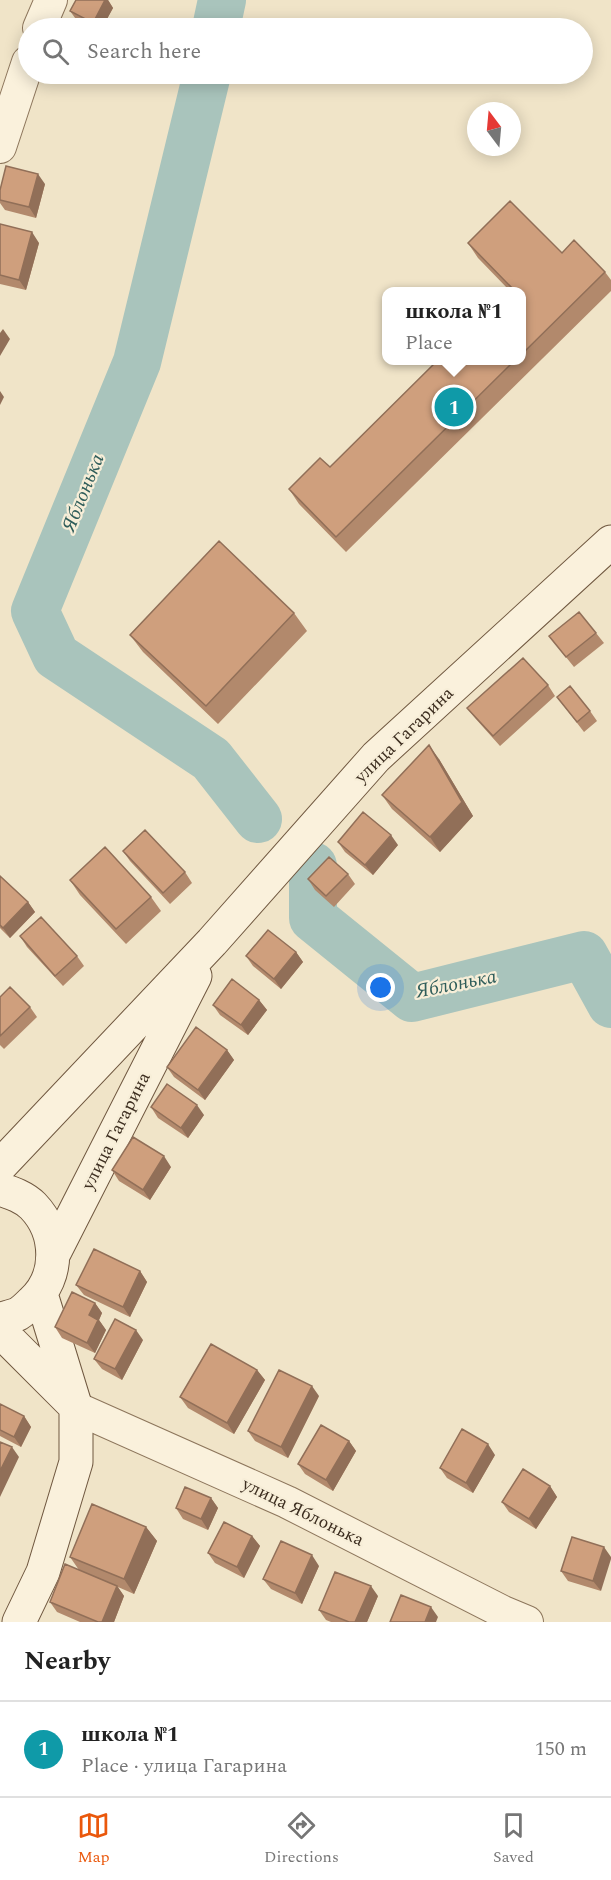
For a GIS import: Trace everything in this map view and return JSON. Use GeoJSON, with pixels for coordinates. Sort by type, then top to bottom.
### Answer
{"type":"FeatureCollection","features":[{"type":"Feature","properties":{"kind":"street"},"geometry":{"type":"LineString","coordinates":[[43,18],[51,0]]}},
{"type":"Feature","properties":{"kind":"street"},"geometry":{"type":"LineString","coordinates":[[0,147],[21,84]]}},
{"type":"Feature","properties":{"kind":"street","name":"улица Гагарина"},"geometry":{"type":"LineString","coordinates":[[0,1166],[212,942],[376,758],[611,542]]}},
{"type":"Feature","properties":{"kind":"street","name":"улица Гагарина"},"geometry":{"type":"LineString","coordinates":[[53,1255],[212,942]]}},
{"type":"Feature","properties":{"kind":"street","name":"улица Гагарина"},"geometry":{"type":"LineString","coordinates":[[0,1189],[16,1195],[31,1205],[43,1219],[51,1236],[53,1255],[52,1269],[41,1294],[19,1313],[0,1319]]}},
{"type":"Feature","properties":{"kind":"street"},"geometry":{"type":"LineString","coordinates":[[19,1622],[43,1572],[76,1462],[76,1408],[41,1294]]}},
{"type":"Feature","properties":{"kind":"street"},"geometry":{"type":"LineString","coordinates":[[0,1331],[76,1408]]}},
{"type":"Feature","properties":{"kind":"street","name":"улица Яблонька"},"geometry":{"type":"LineString","coordinates":[[76,1408],[287,1502],[527,1622]]}},
{"type":"Feature","properties":{"kind":"building"},"geometry":{"type":"Polygon","coordinates":[[[76,0],[105,0],[96,18],[83,18],[70,11],[76,0]]]}},
{"type":"Feature","properties":{"kind":"building"},"geometry":{"type":"Polygon","coordinates":[[[6,166],[38,174],[29,207],[0,200],[6,166]]]}},
{"type":"Feature","properties":{"kind":"building"},"geometry":{"type":"Polygon","coordinates":[[[510,201],[562,253],[574,240],[605,272],[526,350],[526,287],[511,287],[468,243],[510,201]]]}},
{"type":"Feature","properties":{"kind":"building"},"geometry":{"type":"Polygon","coordinates":[[[0,224],[32,232],[19,280],[0,275],[0,224]]]}},
{"type":"Feature","properties":{"kind":"building"},"geometry":{"type":"Polygon","coordinates":[[[433,365],[510,365],[336,537],[289,489],[320,458],[330,467],[433,365]]]}},
{"type":"Feature","properties":{"kind":"building"},"geometry":{"type":"Polygon","coordinates":[[[219,541],[294,613],[206,706],[130,635],[219,541]]]}},
{"type":"Feature","properties":{"kind":"building"},"geometry":{"type":"Polygon","coordinates":[[[579,612],[596,633],[566,657],[549,636],[579,612]]]}},
{"type":"Feature","properties":{"kind":"building"},"geometry":{"type":"Polygon","coordinates":[[[523,658],[548,685],[493,736],[467,708],[523,658]]]}},
{"type":"Feature","properties":{"kind":"building"},"geometry":{"type":"Polygon","coordinates":[[[570,686],[590,711],[577,722],[557,697],[570,686]]]}},
{"type":"Feature","properties":{"kind":"building"},"geometry":{"type":"Polygon","coordinates":[[[429,745],[462,802],[430,837],[382,795],[429,745]]]}},
{"type":"Feature","properties":{"kind":"building"},"geometry":{"type":"Polygon","coordinates":[[[363,812],[391,835],[365,865],[338,842],[363,812]]]}},
{"type":"Feature","properties":{"kind":"building"},"geometry":{"type":"Polygon","coordinates":[[[145,830],[185,872],[163,893],[123,851],[145,830]]]}},
{"type":"Feature","properties":{"kind":"building"},"geometry":{"type":"Polygon","coordinates":[[[105,847],[151,897],[116,929],[70,880],[105,847]]]}},
{"type":"Feature","properties":{"kind":"building"},"geometry":{"type":"Polygon","coordinates":[[[329,857],[348,874],[326,896],[308,879],[329,857]]]}},
{"type":"Feature","properties":{"kind":"building"},"geometry":{"type":"Polygon","coordinates":[[[0,876],[28,902],[3,928],[0,925],[0,876]]]}},
{"type":"Feature","properties":{"kind":"building"},"geometry":{"type":"Polygon","coordinates":[[[41,917],[77,956],[55,976],[20,936],[41,917]]]}},
{"type":"Feature","properties":{"kind":"building"},"geometry":{"type":"Polygon","coordinates":[[[268,930],[296,952],[274,979],[246,956],[268,930]]]}},
{"type":"Feature","properties":{"kind":"building"},"geometry":{"type":"Polygon","coordinates":[[[232,979],[259,1000],[241,1025],[213,1005],[232,979]]]}},
{"type":"Feature","properties":{"kind":"building"},"geometry":{"type":"Polygon","coordinates":[[[10,987],[30,1007],[0,1036],[0,997],[10,987]]]}},
{"type":"Feature","properties":{"kind":"building"},"geometry":{"type":"Polygon","coordinates":[[[196,1027],[227,1050],[198,1090],[167,1067],[196,1027]]]}},
{"type":"Feature","properties":{"kind":"building"},"geometry":{"type":"Polygon","coordinates":[[[167,1084],[197,1105],[181,1128],[151,1107],[167,1084]]]}},
{"type":"Feature","properties":{"kind":"building"},"geometry":{"type":"Polygon","coordinates":[[[133,1137],[164,1156],[143,1190],[112,1170],[133,1137]]]}},
{"type":"Feature","properties":{"kind":"building"},"geometry":{"type":"Polygon","coordinates":[[[94,1249],[140,1271],[123,1307],[76,1285],[94,1249]]]}},
{"type":"Feature","properties":{"kind":"building"},"geometry":{"type":"Polygon","coordinates":[[[72,1292],[95,1303],[89,1315],[98,1320],[87,1343],[55,1327],[72,1292]]]}},
{"type":"Feature","properties":{"kind":"building"},"geometry":{"type":"Polygon","coordinates":[[[115,1319],[136,1330],[115,1369],[94,1359],[115,1319]]]}},
{"type":"Feature","properties":{"kind":"building"},"geometry":{"type":"Polygon","coordinates":[[[211,1344],[257,1370],[227,1423],[180,1397],[211,1344]]]}},
{"type":"Feature","properties":{"kind":"building"},"geometry":{"type":"Polygon","coordinates":[[[279,1370],[312,1386],[281,1447],[248,1431],[279,1370]]]}},
{"type":"Feature","properties":{"kind":"building"},"geometry":{"type":"Polygon","coordinates":[[[0,1404],[24,1416],[14,1437],[0,1430],[0,1404]]]}},
{"type":"Feature","properties":{"kind":"building"},"geometry":{"type":"Polygon","coordinates":[[[321,1425],[349,1441],[326,1480],[298,1464],[321,1425]]]}},
{"type":"Feature","properties":{"kind":"building"},"geometry":{"type":"Polygon","coordinates":[[[462,1429],[488,1444],[466,1483],[440,1468],[462,1429]]]}},
{"type":"Feature","properties":{"kind":"building"},"geometry":{"type":"Polygon","coordinates":[[[0,1442],[12,1447],[0,1471],[0,1442]]]}},
{"type":"Feature","properties":{"kind":"building"},"geometry":{"type":"Polygon","coordinates":[[[523,1469],[550,1486],[529,1519],[502,1502],[523,1469]]]}},
{"type":"Feature","properties":{"kind":"building"},"geometry":{"type":"Polygon","coordinates":[[[185,1487],[211,1498],[201,1519],[176,1508],[185,1487]]]}},
{"type":"Feature","properties":{"kind":"building"},"geometry":{"type":"Polygon","coordinates":[[[92,1504],[146,1527],[124,1579],[70,1557],[92,1504]]]}},
{"type":"Feature","properties":{"kind":"building"},"geometry":{"type":"Polygon","coordinates":[[[224,1522],[252,1536],[237,1567],[208,1553],[224,1522]]]}},
{"type":"Feature","properties":{"kind":"building"},"geometry":{"type":"Polygon","coordinates":[[[572,1537],[604,1547],[593,1581],[561,1571],[572,1537]]]}},
{"type":"Feature","properties":{"kind":"building"},"geometry":{"type":"Polygon","coordinates":[[[281,1541],[312,1555],[295,1593],[263,1579],[281,1541]]]}},
{"type":"Feature","properties":{"kind":"building"},"geometry":{"type":"Polygon","coordinates":[[[65,1564],[117,1586],[102,1622],[50,1602],[65,1564]]]}},
{"type":"Feature","properties":{"kind":"building"},"geometry":{"type":"Polygon","coordinates":[[[335,1572],[371,1586],[355,1622],[349,1622],[319,1610],[335,1572]]]}},
{"type":"Feature","properties":{"kind":"building"},"geometry":{"type":"Polygon","coordinates":[[[401,1595],[431,1607],[425,1622],[390,1622],[401,1595]]]}},
{"type":"Feature","properties":{"kind":"waterway","name":"Яблонька"},"geometry":{"type":"LineString","coordinates":[[218,18],[222,0]]}},
{"type":"Feature","properties":{"kind":"waterway","name":"Яблонька"},"geometry":{"type":"LineString","coordinates":[[205,84],[137,362],[35,611],[56,656],[211,759],[258,819]]}},
{"type":"Feature","properties":{"kind":"waterway","name":"Яблонька"},"geometry":{"type":"LineString","coordinates":[[313,866],[313,918],[412,998],[584,955],[611,1004]]}},
{"type":"Feature","properties":{"kind":"place","name":"школа №1"},"geometry":{"type":"Point","coordinates":[454,407]}}]}
